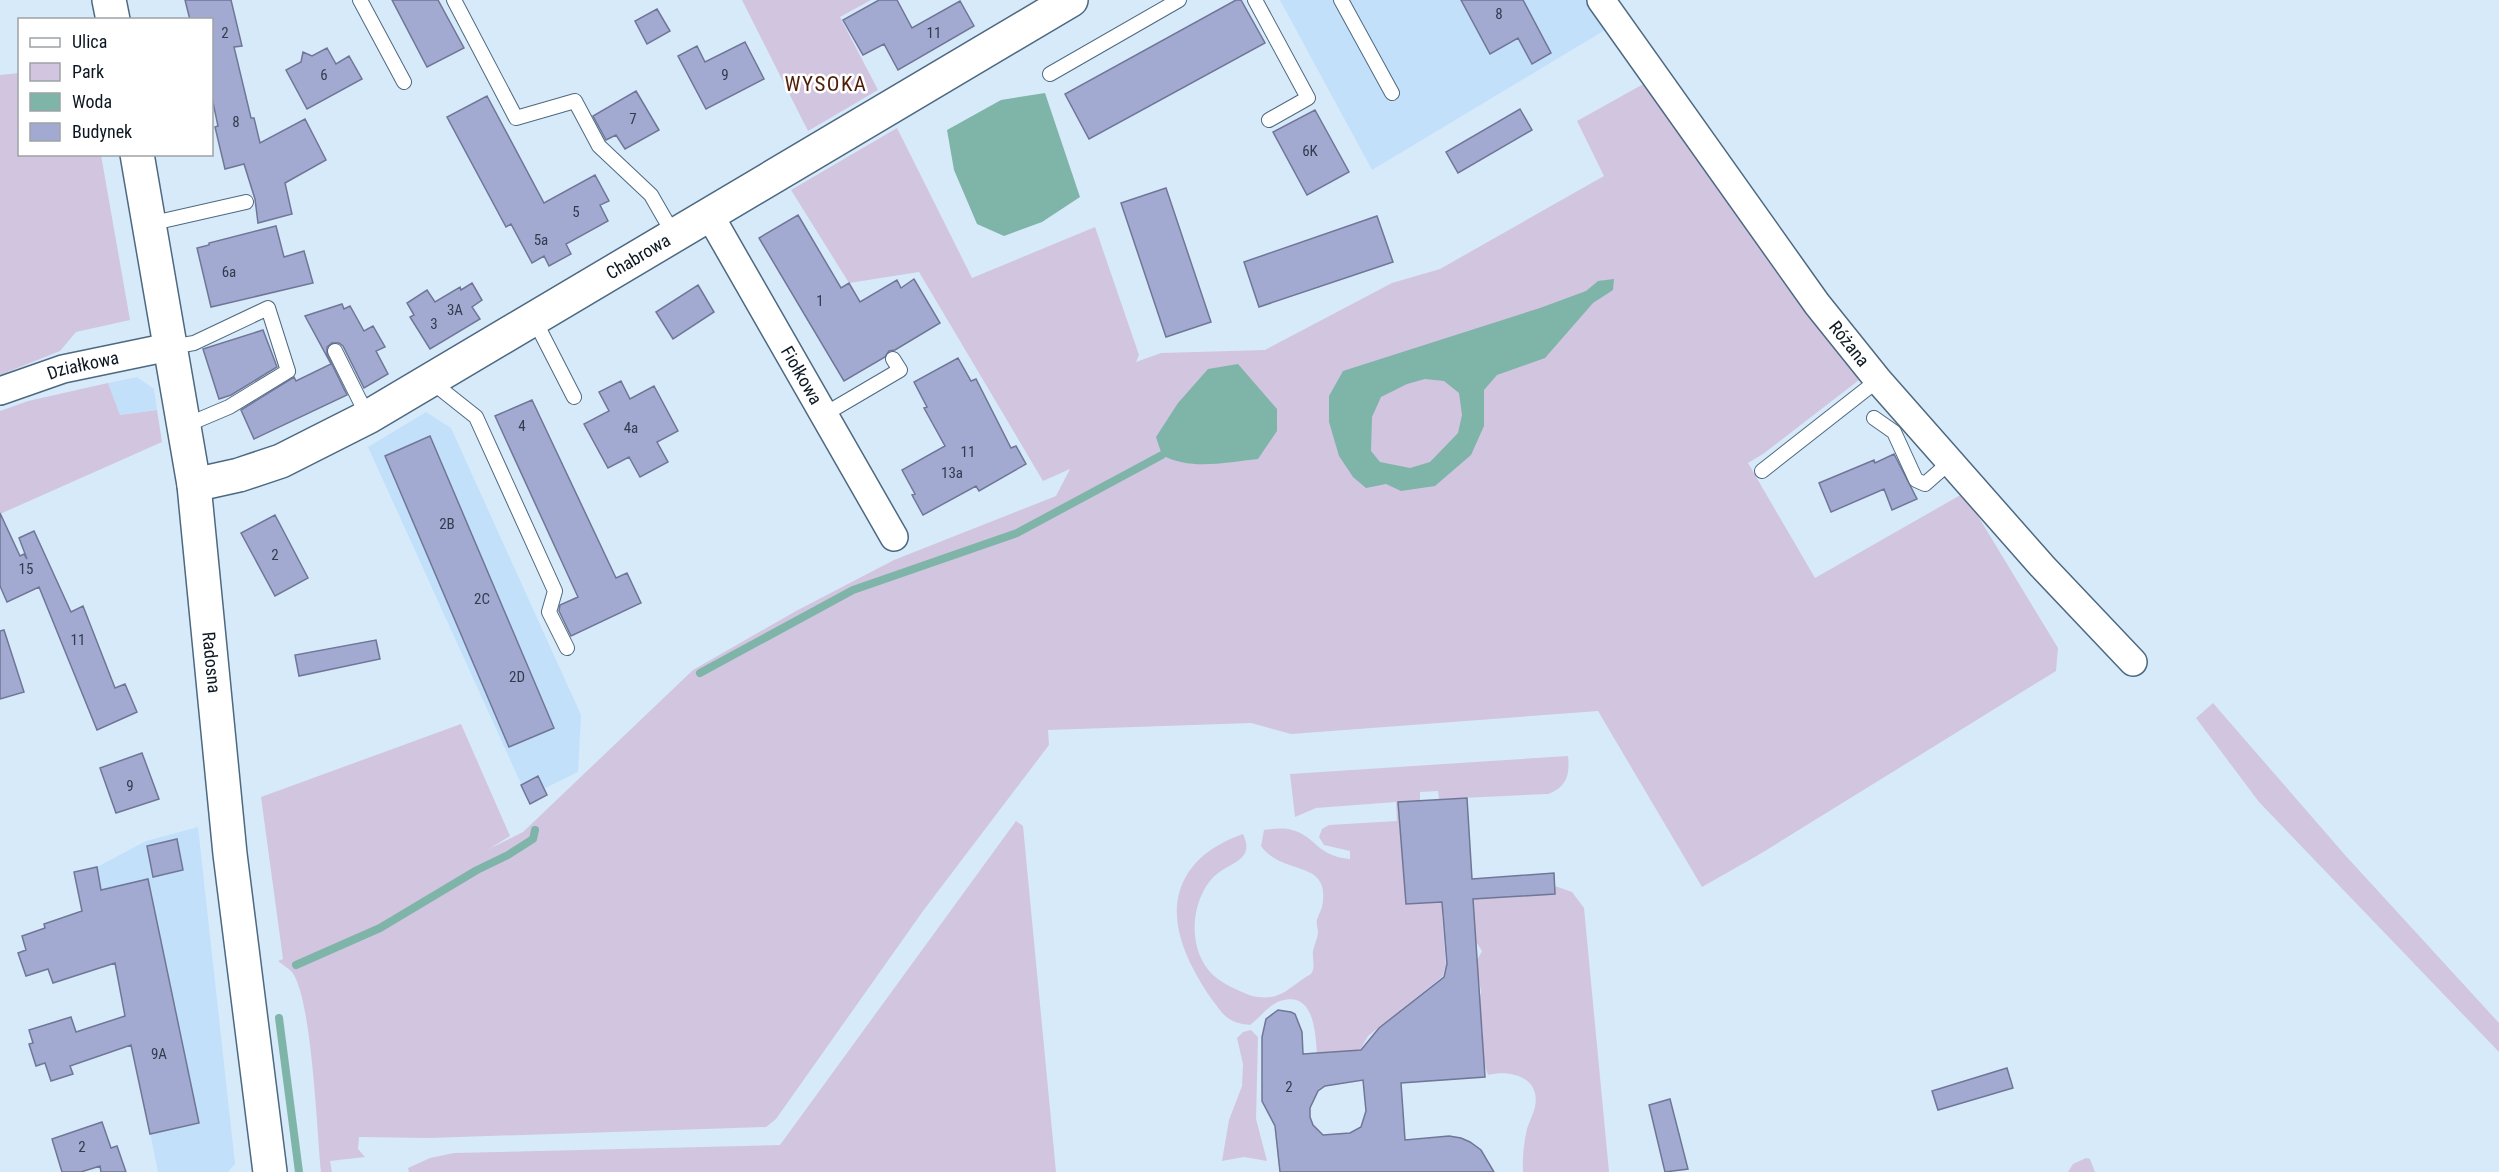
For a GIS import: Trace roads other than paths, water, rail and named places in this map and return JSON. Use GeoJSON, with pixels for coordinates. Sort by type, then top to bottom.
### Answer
{"type":"FeatureCollection","features":[{"type":"Feature","properties":{"kind":"street"},"geometry":{"type":"LineString","coordinates":[[109,0],[112,18]]}},
{"type":"Feature","properties":{"kind":"street","name":"Chabrowa"},"geometry":{"type":"LineString","coordinates":[[194,485],[239,475],[281,461],[368,417],[1071,0]]}},
{"type":"Feature","properties":{"kind":"street","name":"Różana"},"geometry":{"type":"LineString","coordinates":[[1601,0],[1817,304],[1878,380],[2042,566],[2133,662]]}},
{"type":"Feature","properties":{"kind":"street","name":"Radosna"},"geometry":{"type":"LineString","coordinates":[[137,156],[194,485],[230,854],[270,1172]]}},
{"type":"Feature","properties":{"kind":"street","name":"Fiołkowa"},"geometry":{"type":"LineString","coordinates":[[709,214],[894,537]]}},
{"type":"Feature","properties":{"kind":"street","name":"Działkowa"},"geometry":{"type":"LineString","coordinates":[[0,391],[63,369],[169,347]]}},
{"type":"Feature","properties":{"kind":"lane"},"geometry":{"type":"LineString","coordinates":[[360,0],[404,82]]}},
{"type":"Feature","properties":{"kind":"lane"},"geometry":{"type":"LineString","coordinates":[[454,0],[516,117],[574,101],[599,146],[651,195],[674,235]]}},
{"type":"Feature","properties":{"kind":"lane"},"geometry":{"type":"LineString","coordinates":[[1050,74],[1179,0]]}},
{"type":"Feature","properties":{"kind":"lane"},"geometry":{"type":"LineString","coordinates":[[1255,0],[1308,98],[1269,120]]}},
{"type":"Feature","properties":{"kind":"lane"},"geometry":{"type":"LineString","coordinates":[[1341,0],[1392,93]]}},
{"type":"Feature","properties":{"kind":"lane"},"geometry":{"type":"LineString","coordinates":[[149,224],[246,202]]}},
{"type":"Feature","properties":{"kind":"lane"},"geometry":{"type":"LineString","coordinates":[[169,347],[194,343],[268,308],[288,372],[229,408],[184,426]]}},
{"type":"Feature","properties":{"kind":"lane"},"geometry":{"type":"LineString","coordinates":[[534,319],[574,397]]}},
{"type":"Feature","properties":{"kind":"lane"},"geometry":{"type":"LineString","coordinates":[[335,351],[368,417]]}},
{"type":"Feature","properties":{"kind":"lane"},"geometry":{"type":"LineString","coordinates":[[825,414],[900,370],[893,359]]}},
{"type":"Feature","properties":{"kind":"lane"},"geometry":{"type":"LineString","coordinates":[[434,379],[442,390],[476,417],[555,591],[549,612],[567,648]]}},
{"type":"Feature","properties":{"kind":"lane"},"geometry":{"type":"LineString","coordinates":[[1762,471],[1878,380]]}},
{"type":"Feature","properties":{"kind":"lane"},"geometry":{"type":"LineString","coordinates":[[1874,418],[1894,432],[1916,480],[1925,484],[1950,462]]}},
{"type":"Feature","properties":{"kind":"water"},"geometry":{"type":"Polygon","coordinates":[[[1045,93],[1080,197],[1042,222],[1004,236],[977,224],[954,170],[947,130],[1001,100],[1045,93]]]}},
{"type":"Feature","properties":{"kind":"water"},"geometry":{"type":"Polygon","coordinates":[[[1614,279],[1613,290],[1593,303],[1545,358],[1497,375],[1484,390],[1484,426],[1471,455],[1435,486],[1401,491],[1386,484],[1366,488],[1353,477],[1339,456],[1329,422],[1329,396],[1343,371],[1540,308],[1586,291],[1598,281],[1614,279]],[[1425,379],[1407,384],[1381,397],[1372,417],[1371,451],[1380,462],[1410,468],[1430,462],[1458,433],[1462,415],[1459,393],[1444,381],[1425,379]]]}},
{"type":"Feature","properties":{"kind":"water"},"geometry":{"type":"Polygon","coordinates":[[[1238,364],[1277,409],[1277,431],[1258,459],[1197,464],[1173,460],[1162,455],[1156,437],[1178,403],[1208,369],[1238,364]]]}},
{"type":"Feature","properties":{"kind":"waterway"},"geometry":{"type":"LineString","coordinates":[[700,673],[853,590],[1017,533],[1162,455]]}},
{"type":"Feature","properties":{"kind":"waterway"},"geometry":{"type":"LineString","coordinates":[[296,965],[380,928],[477,870],[508,855],[533,839],[535,830]]}},
{"type":"Feature","properties":{"kind":"waterway"},"geometry":{"type":"LineString","coordinates":[[279,1018],[299,1172]]}},
{"type":"Feature","properties":{"kind":"district","name":"WYSOKA"},"geometry":{"type":"Point","coordinates":[826,84]}}]}
